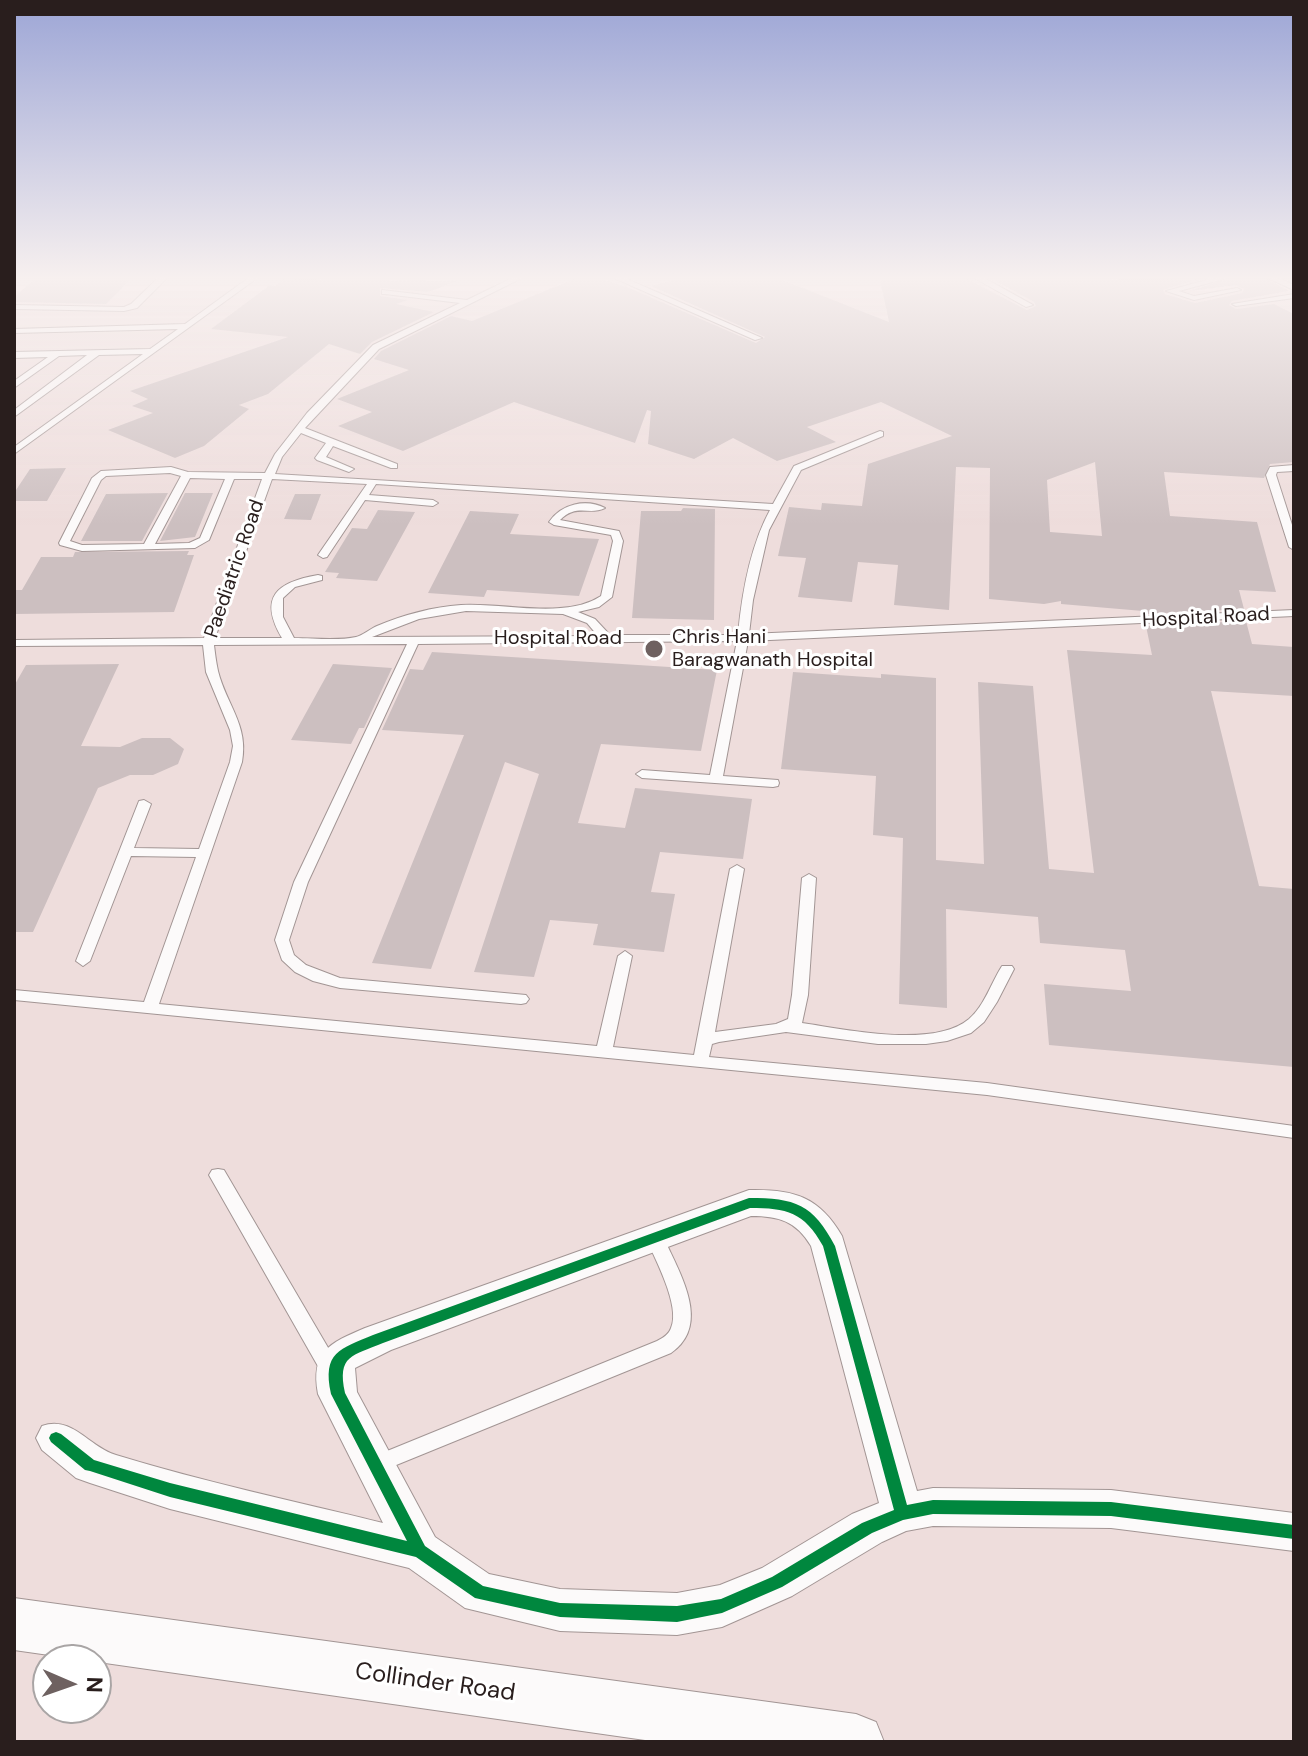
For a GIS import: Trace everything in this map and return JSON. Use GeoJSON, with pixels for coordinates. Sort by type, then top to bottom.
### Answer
{"type":"FeatureCollection","features":[{"type":"Feature","properties":{"kind":"street"},"geometry":{"type":"LineString","coordinates":[[420,1551],[338,1394],[332,1372],[336,1362],[345,1354],[378,1339],[749,1203],[780,1204],[806,1214],[818,1223],[829,1246],[902,1513]]}},
{"type":"Feature","properties":{"kind":"street"},"geometry":{"type":"LineString","coordinates":[[56,1438],[90,1465],[103,1470],[170,1490],[420,1551],[480,1593],[560,1610],[677,1614],[722,1606],[777,1582],[867,1528],[902,1513],[933,1507],[1111,1509],[1294,1532]]}},
{"type":"Feature","properties":{"kind":"street","name":"Collinder Road"},"geometry":{"type":"LineString","coordinates":[[14,1624],[856,1742]]}},
{"type":"Feature","properties":{"kind":"lane"},"geometry":{"type":"LineString","coordinates":[[14,385],[47,361]]}},
{"type":"Feature","properties":{"kind":"lane"},"geometry":{"type":"LineString","coordinates":[[14,414],[86,361]]}},
{"type":"Feature","properties":{"kind":"lane"},"geometry":{"type":"LineString","coordinates":[[14,451],[139,361]]}},
{"type":"Feature","properties":{"kind":"lane"},"geometry":{"type":"LineString","coordinates":[[231,475],[204,540],[191,546],[82,548],[64,543],[97,478],[104,473],[171,470],[187,475],[231,475],[269,476],[278,456],[299,429],[363,361]]}},
{"type":"Feature","properties":{"kind":"lane"},"geometry":{"type":"LineString","coordinates":[[299,429],[394,466]]}},
{"type":"Feature","properties":{"kind":"lane"},"geometry":{"type":"LineString","coordinates":[[716,779],[764,530],[797,468],[880,434]]}},
{"type":"Feature","properties":{"kind":"lane"},"geometry":{"type":"LineString","coordinates":[[332,441],[320,458],[349,469]]}},
{"type":"Feature","properties":{"kind":"lane"},"geometry":{"type":"LineString","coordinates":[[1294,468],[1273,469],[1271,475],[1294,547]]}},
{"type":"Feature","properties":{"kind":"lane"},"geometry":{"type":"LineString","coordinates":[[148,547],[187,475]]}},
{"type":"Feature","properties":{"kind":"lane","name":"Paediatric Road"},"geometry":{"type":"LineString","coordinates":[[150,1007],[239,746],[232,718],[212,672],[208,642],[269,476],[775,507]]}},
{"type":"Feature","properties":{"kind":"lane"},"geometry":{"type":"LineString","coordinates":[[323,555],[373,482]]}},
{"type":"Feature","properties":{"kind":"lane"},"geometry":{"type":"LineString","coordinates":[[362,497],[433,503]]}},
{"type":"Feature","properties":{"kind":"lane"},"geometry":{"type":"LineString","coordinates":[[360,641],[374,631],[452,609],[562,610],[596,604],[606,597],[618,541],[615,533],[554,522],[561,511],[570,507],[600,508]]}},
{"type":"Feature","properties":{"kind":"lane"},"geometry":{"type":"LineString","coordinates":[[290,641],[274,612],[276,601],[290,584],[318,578]]}},
{"type":"Feature","properties":{"kind":"lane"},"geometry":{"type":"LineString","coordinates":[[562,610],[591,621],[607,639]]}},
{"type":"Feature","properties":{"kind":"lane","name":"Hospital Road"},"geometry":{"type":"LineString","coordinates":[[14,643],[743,638],[1294,613]]}},
{"type":"Feature","properties":{"kind":"lane"},"geometry":{"type":"LineString","coordinates":[[414,640],[301,882],[282,940],[283,948],[296,965],[310,974],[342,984],[521,999]]}},
{"type":"Feature","properties":{"kind":"lane"},"geometry":{"type":"LineString","coordinates":[[642,774],[773,783]]}},
{"type":"Feature","properties":{"kind":"lane"},"geometry":{"type":"LineString","coordinates":[[83,961],[144,804]]}},
{"type":"Feature","properties":{"kind":"lane"},"geometry":{"type":"LineString","coordinates":[[127,852],[204,853]]}},
{"type":"Feature","properties":{"kind":"lane"},"geometry":{"type":"LineString","coordinates":[[700,1061],[737,869]]}},
{"type":"Feature","properties":{"kind":"lane"},"geometry":{"type":"LineString","coordinates":[[788,1027],[795,1022],[798,1009],[809,878]]}},
{"type":"Feature","properties":{"kind":"lane"},"geometry":{"type":"LineString","coordinates":[[604,1052],[625,956]]}},
{"type":"Feature","properties":{"kind":"lane"},"geometry":{"type":"LineString","coordinates":[[705,1041],[733,1032],[788,1027],[898,1039],[965,1029],[979,1017],[1007,969]]}},
{"type":"Feature","properties":{"kind":"lane"},"geometry":{"type":"LineString","coordinates":[[14,995],[987,1089],[1294,1132]]}},
{"type":"Feature","properties":{"kind":"lane"},"geometry":{"type":"LineString","coordinates":[[218,1175],[332,1372]]}},
{"type":"Feature","properties":{"kind":"lane"},"geometry":{"type":"LineString","coordinates":[[377,1464],[664,1347],[679,1335],[682,1324],[680,1298],[654,1236]]}},
{"type":"Feature","properties":{"kind":"building"},"geometry":{"type":"Polygon","coordinates":[[[218,361],[308,361],[268,394],[239,405],[249,409],[204,446],[175,458],[108,430],[153,413],[132,406],[148,399],[130,391],[218,361]]]}},
{"type":"Feature","properties":{"kind":"building"},"geometry":{"type":"Polygon","coordinates":[[[380,361],[1294,361],[1294,462],[1270,464],[1264,478],[1164,472],[1170,516],[1257,522],[1276,592],[1239,590],[1244,609],[1144,614],[1143,611],[1061,604],[1061,601],[1044,604],[989,599],[990,468],[956,467],[949,610],[894,605],[898,565],[858,562],[852,602],[798,597],[806,558],[778,556],[789,507],[821,510],[822,503],[862,506],[868,464],[952,436],[881,402],[807,427],[836,442],[777,461],[733,438],[694,459],[648,444],[651,411],[647,410],[635,443],[514,402],[403,451],[338,426],[372,412],[337,399],[409,370],[380,361]],[[1095,462],[1047,480],[1050,532],[1102,536],[1095,462]]]}},
{"type":"Feature","properties":{"kind":"building"},"geometry":{"type":"Polygon","coordinates":[[[66,468],[47,501],[14,501],[14,493],[30,469],[66,468]]]}},
{"type":"Feature","properties":{"kind":"building"},"geometry":{"type":"Polygon","coordinates":[[[168,493],[142,541],[81,541],[106,494],[168,493]]]}},
{"type":"Feature","properties":{"kind":"building"},"geometry":{"type":"Polygon","coordinates":[[[185,493],[213,493],[195,537],[160,541],[185,493]]]}},
{"type":"Feature","properties":{"kind":"building"},"geometry":{"type":"Polygon","coordinates":[[[295,494],[321,494],[311,520],[284,519],[295,494]]]}},
{"type":"Feature","properties":{"kind":"building"},"geometry":{"type":"Polygon","coordinates":[[[683,508],[715,509],[714,620],[632,618],[641,511],[681,511],[683,508]]]}},
{"type":"Feature","properties":{"kind":"building"},"geometry":{"type":"Polygon","coordinates":[[[378,510],[415,512],[377,581],[336,578],[339,573],[325,572],[352,528],[367,529],[378,510]]]}},
{"type":"Feature","properties":{"kind":"building"},"geometry":{"type":"Polygon","coordinates":[[[470,511],[519,514],[510,534],[599,539],[579,596],[487,590],[484,597],[428,593],[470,511]]]}},
{"type":"Feature","properties":{"kind":"building"},"geometry":{"type":"Polygon","coordinates":[[[189,551],[187,555],[194,555],[174,612],[14,614],[14,590],[22,590],[41,557],[73,557],[75,552],[189,551]]]}},
{"type":"Feature","properties":{"kind":"building"},"geometry":{"type":"Polygon","coordinates":[[[1246,621],[1252,644],[1294,647],[1294,696],[1211,691],[1259,886],[1294,889],[1294,1067],[1049,1045],[1044,984],[1131,991],[1125,950],[1040,943],[1038,917],[946,909],[947,1008],[899,1004],[903,838],[873,835],[876,776],[781,769],[793,672],[936,678],[936,860],[984,864],[978,682],[1033,686],[1049,869],[1094,873],[1067,650],[1152,655],[1146,626],[1246,621]]]}},
{"type":"Feature","properties":{"kind":"building"},"geometry":{"type":"Polygon","coordinates":[[[432,652],[717,670],[701,751],[601,744],[578,823],[625,828],[635,788],[752,799],[743,859],[660,852],[651,892],[675,894],[664,952],[593,945],[598,924],[550,920],[534,977],[474,972],[539,774],[505,762],[431,969],[372,963],[464,735],[382,730],[410,669],[423,670],[432,652]]]}},
{"type":"Feature","properties":{"kind":"building"},"geometry":{"type":"Polygon","coordinates":[[[119,664],[81,746],[120,747],[142,738],[170,738],[184,749],[178,764],[153,775],[130,775],[98,788],[33,932],[14,932],[14,686],[26,665],[119,664]]]}},
{"type":"Feature","properties":{"kind":"building"},"geometry":{"type":"Polygon","coordinates":[[[333,664],[392,668],[364,728],[359,728],[351,744],[291,740],[333,664]]]}},
{"type":"Feature","properties":{"kind":"cycle path"},"geometry":{"type":"LineString","coordinates":[[420,1551],[338,1394],[335,1371],[342,1357],[378,1339],[749,1203],[777,1204],[798,1210],[814,1223],[829,1246],[902,1513]]}},
{"type":"Feature","properties":{"kind":"cycle path"},"geometry":{"type":"LineString","coordinates":[[56,1438],[90,1465],[170,1490],[420,1551],[480,1593],[560,1610],[677,1614],[722,1606],[777,1582],[867,1528],[902,1513],[933,1507],[1111,1509],[1294,1532]]}},
{"type":"Feature","properties":{"kind":"place","name":"Chris Hani Baragwanath Hospital"},"geometry":{"type":"Point","coordinates":[654,649]}}]}
